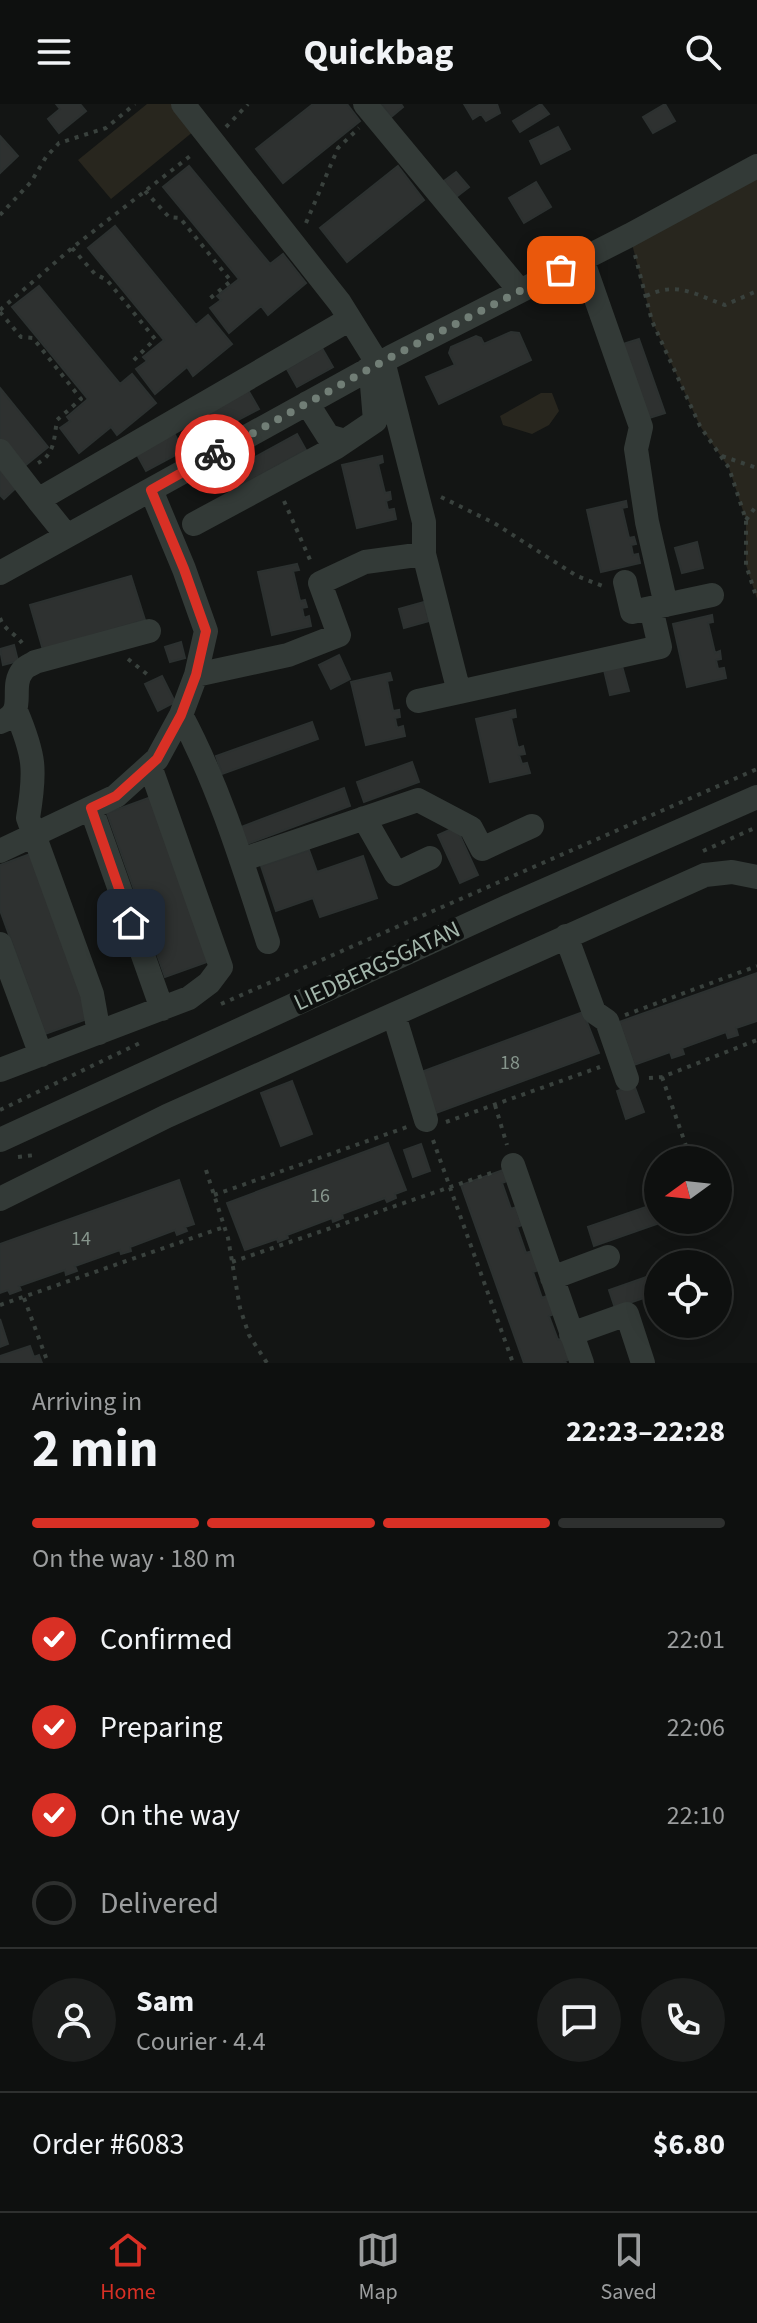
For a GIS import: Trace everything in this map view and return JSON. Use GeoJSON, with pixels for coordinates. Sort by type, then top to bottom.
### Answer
{"type":"FeatureCollection","features":[{"type":"Feature","properties":{"kind":"street"},"geometry":{"type":"LineString","coordinates":[[183,104],[350,319],[376,365],[415,484],[424,522],[424,554],[459,692]]}},
{"type":"Feature","properties":{"kind":"street"},"geometry":{"type":"LineString","coordinates":[[370,110],[520,291]]}},
{"type":"Feature","properties":{"kind":"street"},"geometry":{"type":"LineString","coordinates":[[3,565],[67,536],[376,365],[757,166]]}},
{"type":"Feature","properties":{"kind":"street"},"geometry":{"type":"LineString","coordinates":[[418,701],[660,647],[643,598],[647,522],[636,449],[641,427],[582,259]]}},
{"type":"Feature","properties":{"kind":"street"},"geometry":{"type":"LineString","coordinates":[[38,500],[350,319]]}},
{"type":"Feature","properties":{"kind":"street"},"geometry":{"type":"LineString","coordinates":[[194,524],[345,441],[375,421],[372,385],[376,365]]}},
{"type":"Feature","properties":{"kind":"street"},"geometry":{"type":"LineString","coordinates":[[307,403],[328,436],[345,441]]}},
{"type":"Feature","properties":{"kind":"street"},"geometry":{"type":"LineString","coordinates":[[0,451],[67,536]]}},
{"type":"Feature","properties":{"kind":"street"},"geometry":{"type":"LineString","coordinates":[[0,851],[116,796],[157,759],[181,715],[196,675],[206,631],[151,490]]}},
{"type":"Feature","properties":{"kind":"street"},"geometry":{"type":"LineString","coordinates":[[196,675],[288,655],[339,635],[320,583],[365,562],[424,554]]}},
{"type":"Feature","properties":{"kind":"street"},"geometry":{"type":"LineString","coordinates":[[643,598],[712,595]]}},
{"type":"Feature","properties":{"kind":"street"},"geometry":{"type":"LineString","coordinates":[[99,1033],[92,994],[28,818],[34,759],[8,717],[22,670],[35,662],[149,631]]}},
{"type":"Feature","properties":{"kind":"street"},"geometry":{"type":"LineString","coordinates":[[181,715],[198,746],[268,942]]}},
{"type":"Feature","properties":{"kind":"street"},"geometry":{"type":"LineString","coordinates":[[0,1070],[189,998],[209,983],[221,967],[150,766]]}},
{"type":"Feature","properties":{"kind":"street","name":"LIEDBERGSGATAN"},"geometry":{"type":"LineString","coordinates":[[0,1140],[480,919],[757,797]]}},
{"type":"Feature","properties":{"kind":"street"},"geometry":{"type":"LineString","coordinates":[[241,860],[418,800],[471,828],[482,849],[532,826]]}},
{"type":"Feature","properties":{"kind":"street"},"geometry":{"type":"LineString","coordinates":[[91,808],[162,1009]]}},
{"type":"Feature","properties":{"kind":"street"},"geometry":{"type":"LineString","coordinates":[[364,818],[396,874],[430,858]]}},
{"type":"Feature","properties":{"kind":"street"},"geometry":{"type":"LineString","coordinates":[[0,1199],[167,1116],[705,875],[732,872],[757,877]]}},
{"type":"Feature","properties":{"kind":"street"},"geometry":{"type":"LineString","coordinates":[[566,936],[594,1012],[607,1021],[624,1069]]}},
{"type":"Feature","properties":{"kind":"street"},"geometry":{"type":"LineString","coordinates":[[0,944],[41,1055]]}},
{"type":"Feature","properties":{"kind":"street"},"geometry":{"type":"LineString","coordinates":[[394,1015],[428,1124]]}},
{"type":"Feature","properties":{"kind":"street"},"geometry":{"type":"LineString","coordinates":[[513,1165],[582,1363]]}},
{"type":"Feature","properties":{"kind":"street"},"geometry":{"type":"LineString","coordinates":[[552,1278],[608,1257]]}},
{"type":"Feature","properties":{"kind":"street"},"geometry":{"type":"LineString","coordinates":[[571,1334],[627,1314],[643,1363]]}},
{"type":"Feature","properties":{"kind":"path"},"geometry":{"type":"LineString","coordinates":[[0,215],[31,182],[59,143],[106,128],[135,104]]}},
{"type":"Feature","properties":{"kind":"path"},"geometry":{"type":"LineString","coordinates":[[18,475],[48,457],[57,420],[81,399],[33,338],[21,337],[0,311],[72,248],[211,140],[248,104]]}},
{"type":"Feature","properties":{"kind":"path"},"geometry":{"type":"LineString","coordinates":[[297,248],[338,148],[370,110]]}},
{"type":"Feature","properties":{"kind":"path"},"geometry":{"type":"LineString","coordinates":[[145,191],[169,217],[180,218],[231,281],[208,300]]}},
{"type":"Feature","properties":{"kind":"path"},"geometry":{"type":"LineString","coordinates":[[630,235],[652,321],[700,426],[729,468],[746,520],[746,565],[757,599]]}},
{"type":"Feature","properties":{"kind":"path"},"geometry":{"type":"LineString","coordinates":[[72,248],[95,274],[107,280],[155,339],[132,362]]}},
{"type":"Feature","properties":{"kind":"path"},"geometry":{"type":"LineString","coordinates":[[646,296],[663,288],[674,287],[725,305],[757,291]]}},
{"type":"Feature","properties":{"kind":"path"},"geometry":{"type":"LineString","coordinates":[[720,455],[757,468]]}},
{"type":"Feature","properties":{"kind":"path"},"geometry":{"type":"LineString","coordinates":[[275,480],[320,583]]}},
{"type":"Feature","properties":{"kind":"path"},"geometry":{"type":"LineString","coordinates":[[415,484],[494,523],[577,576],[643,598]]}},
{"type":"Feature","properties":{"kind":"path"},"geometry":{"type":"LineString","coordinates":[[746,520],[757,505]]}},
{"type":"Feature","properties":{"kind":"path"},"geometry":{"type":"LineString","coordinates":[[0,618],[3,627],[18,637],[35,662]]}},
{"type":"Feature","properties":{"kind":"path"},"geometry":{"type":"LineString","coordinates":[[219,1005],[757,769]]}},
{"type":"Feature","properties":{"kind":"path"},"geometry":{"type":"LineString","coordinates":[[607,1021],[757,966]]}},
{"type":"Feature","properties":{"kind":"path"},"geometry":{"type":"LineString","coordinates":[[0,1110],[150,1038]]}},
{"type":"Feature","properties":{"kind":"path"},"geometry":{"type":"LineString","coordinates":[[214,1195],[428,1124],[624,1069],[662,1077],[757,1040]]}},
{"type":"Feature","properties":{"kind":"path"},"geometry":{"type":"LineString","coordinates":[[662,1077],[686,1146]]}},
{"type":"Feature","properties":{"kind":"path"},"geometry":{"type":"LineString","coordinates":[[232,1262],[513,1165],[495,1105]]}},
{"type":"Feature","properties":{"kind":"path"},"geometry":{"type":"LineString","coordinates":[[428,1124],[513,1363]]}},
{"type":"Feature","properties":{"kind":"path"},"geometry":{"type":"LineString","coordinates":[[206,1170],[224,1227],[240,1308],[249,1335],[267,1363]]}},
{"type":"Feature","properties":{"kind":"path"},"geometry":{"type":"LineString","coordinates":[[0,1305],[224,1227]]}},
{"type":"Feature","properties":{"kind":"path"},"geometry":{"type":"LineString","coordinates":[[24,1297],[48,1363]]}},
{"type":"Feature","properties":{"kind":"shaded area"},"geometry":{"type":"Polygon","coordinates":[[[147,104],[172,104],[194,131],[111,199],[78,160],[147,104]]]}},
{"type":"Feature","properties":{"kind":"shaded area"},"geometry":{"type":"Polygon","coordinates":[[[757,178],[757,599],[746,565],[746,520],[729,468],[700,426],[652,321],[632,244],[757,178]]]}},
{"type":"Feature","properties":{"kind":"shaded area"},"geometry":{"type":"Polygon","coordinates":[[[541,393],[552,393],[559,411],[549,425],[532,434],[503,425],[500,416],[541,393]]]}},
{"type":"Feature","properties":{"kind":"building"},"geometry":{"type":"Polygon","coordinates":[[[56,104],[80,104],[86,111],[59,133],[48,119],[60,109],[56,104]]]}},
{"type":"Feature","properties":{"kind":"building"},"geometry":{"type":"Polygon","coordinates":[[[313,104],[347,104],[360,121],[283,183],[256,149],[313,104]]]}},
{"type":"Feature","properties":{"kind":"building"},"geometry":{"type":"Polygon","coordinates":[[[381,104],[401,104],[403,107],[391,117],[381,104]]]}},
{"type":"Feature","properties":{"kind":"building"},"geometry":{"type":"Polygon","coordinates":[[[464,104],[497,104],[500,113],[486,121],[481,114],[473,119],[464,104]]]}},
{"type":"Feature","properties":{"kind":"building"},"geometry":{"type":"Polygon","coordinates":[[[541,104],[549,114],[520,132],[513,121],[541,104]]]}},
{"type":"Feature","properties":{"kind":"building"},"geometry":{"type":"Polygon","coordinates":[[[665,104],[675,121],[653,133],[643,117],[665,104]]]}},
{"type":"Feature","properties":{"kind":"building"},"geometry":{"type":"Polygon","coordinates":[[[558,127],[570,149],[541,164],[530,141],[558,127]]]}},
{"type":"Feature","properties":{"kind":"building"},"geometry":{"type":"Polygon","coordinates":[[[0,136],[18,156],[0,173],[0,136]]]}},
{"type":"Feature","properties":{"kind":"building"},"geometry":{"type":"Polygon","coordinates":[[[189,166],[270,264],[283,254],[306,283],[268,315],[261,306],[229,333],[210,308],[221,300],[217,296],[239,279],[163,187],[189,166]]]}},
{"type":"Feature","properties":{"kind":"building"},"geometry":{"type":"Polygon","coordinates":[[[398,166],[424,200],[347,262],[320,228],[398,166]]]}},
{"type":"Feature","properties":{"kind":"building"},"geometry":{"type":"Polygon","coordinates":[[[456,172],[469,187],[456,197],[444,181],[456,172]]]}},
{"type":"Feature","properties":{"kind":"building"},"geometry":{"type":"Polygon","coordinates":[[[536,182],[551,207],[524,223],[509,198],[536,182]]]}},
{"type":"Feature","properties":{"kind":"building"},"geometry":{"type":"Polygon","coordinates":[[[115,226],[196,325],[208,315],[232,344],[193,376],[187,367],[155,394],[136,369],[147,361],[143,357],[164,340],[88,248],[115,226]]]}},
{"type":"Feature","properties":{"kind":"building"},"geometry":{"type":"Polygon","coordinates":[[[39,286],[120,384],[132,374],[156,403],[117,435],[111,427],[79,453],[60,428],[70,421],[67,417],[88,399],[12,307],[39,286]]]}},
{"type":"Feature","properties":{"kind":"building"},"geometry":{"type":"Polygon","coordinates":[[[511,332],[519,333],[531,360],[439,404],[426,377],[455,365],[449,353],[451,347],[476,336],[484,344],[511,332]]]}},
{"type":"Feature","properties":{"kind":"building"},"geometry":{"type":"Polygon","coordinates":[[[639,339],[665,413],[646,419],[620,345],[639,339]]]}},
{"type":"Feature","properties":{"kind":"building"},"geometry":{"type":"Polygon","coordinates":[[[322,348],[333,367],[297,387],[287,369],[322,348]]]}},
{"type":"Feature","properties":{"kind":"building"},"geometry":{"type":"Polygon","coordinates":[[[0,388],[48,447],[22,468],[0,441],[0,388]]]}},
{"type":"Feature","properties":{"kind":"building"},"geometry":{"type":"Polygon","coordinates":[[[248,390],[259,409],[221,429],[210,410],[248,390]]]}},
{"type":"Feature","properties":{"kind":"building"},"geometry":{"type":"Polygon","coordinates":[[[173,431],[183,451],[146,471],[135,451],[173,431]]]}},
{"type":"Feature","properties":{"kind":"building"},"geometry":{"type":"Polygon","coordinates":[[[297,434],[306,450],[237,488],[228,472],[297,434]]]}},
{"type":"Feature","properties":{"kind":"building"},"geometry":{"type":"Polygon","coordinates":[[[382,456],[383,462],[378,464],[385,493],[390,492],[391,499],[386,501],[388,510],[394,509],[396,519],[357,528],[342,465],[382,456]]]}},
{"type":"Feature","properties":{"kind":"building"},"geometry":{"type":"Polygon","coordinates":[[[0,462],[20,484],[4,499],[0,495],[0,462]]]}},
{"type":"Feature","properties":{"kind":"building"},"geometry":{"type":"Polygon","coordinates":[[[626,501],[627,507],[622,508],[629,538],[634,537],[636,544],[631,545],[633,555],[638,554],[640,563],[601,572],[587,510],[626,501]]]}},
{"type":"Feature","properties":{"kind":"building"},"geometry":{"type":"Polygon","coordinates":[[[697,542],[703,568],[682,573],[675,548],[697,542]]]}},
{"type":"Feature","properties":{"kind":"building"},"geometry":{"type":"Polygon","coordinates":[[[297,564],[299,570],[293,571],[300,601],[305,600],[307,607],[302,608],[304,618],[309,616],[311,626],[272,635],[258,572],[297,564]]]}},
{"type":"Feature","properties":{"kind":"building"},"geometry":{"type":"Polygon","coordinates":[[[131,576],[145,620],[43,650],[30,605],[131,576]]]}},
{"type":"Feature","properties":{"kind":"building"},"geometry":{"type":"Polygon","coordinates":[[[424,602],[429,621],[404,628],[399,609],[424,602]]]}},
{"type":"Feature","properties":{"kind":"building"},"geometry":{"type":"Polygon","coordinates":[[[712,615],[713,622],[708,623],[715,653],[720,651],[721,659],[716,660],[718,669],[724,668],[726,678],[687,687],[673,624],[712,615]]]}},
{"type":"Feature","properties":{"kind":"building"},"geometry":{"type":"Polygon","coordinates":[[[181,642],[185,658],[170,662],[165,647],[181,642]]]}},
{"type":"Feature","properties":{"kind":"building"},"geometry":{"type":"Polygon","coordinates":[[[14,645],[18,661],[3,665],[0,649],[14,645]]]}},
{"type":"Feature","properties":{"kind":"building"},"geometry":{"type":"Polygon","coordinates":[[[339,655],[350,679],[331,689],[319,665],[339,655]]]}},
{"type":"Feature","properties":{"kind":"building"},"geometry":{"type":"Polygon","coordinates":[[[622,666],[629,691],[610,695],[604,670],[622,666]]]}},
{"type":"Feature","properties":{"kind":"building"},"geometry":{"type":"Polygon","coordinates":[[[390,673],[392,680],[387,681],[393,711],[399,710],[400,717],[395,718],[397,728],[403,726],[405,736],[366,745],[351,682],[390,673]]]}},
{"type":"Feature","properties":{"kind":"building"},"geometry":{"type":"Polygon","coordinates":[[[162,676],[175,702],[158,711],[145,684],[162,676]]]}},
{"type":"Feature","properties":{"kind":"building"},"geometry":{"type":"Polygon","coordinates":[[[515,710],[516,717],[511,718],[518,748],[523,746],[525,754],[519,755],[522,764],[527,763],[530,773],[490,782],[476,719],[515,710]]]}},
{"type":"Feature","properties":{"kind":"building"},"geometry":{"type":"Polygon","coordinates":[[[312,722],[318,739],[222,774],[216,756],[312,722]]]}},
{"type":"Feature","properties":{"kind":"building"},"geometry":{"type":"Polygon","coordinates":[[[412,762],[419,782],[364,802],[357,782],[412,762]]]}},
{"type":"Feature","properties":{"kind":"building"},"geometry":{"type":"Polygon","coordinates":[[[344,788],[350,806],[247,844],[241,827],[344,788]]]}},
{"type":"Feature","properties":{"kind":"building"},"geometry":{"type":"Polygon","coordinates":[[[151,797],[210,961],[165,977],[107,813],[151,797]]]}},
{"type":"Feature","properties":{"kind":"building"},"geometry":{"type":"Polygon","coordinates":[[[456,827],[478,875],[460,883],[438,835],[456,827]]]}},
{"type":"Feature","properties":{"kind":"building"},"geometry":{"type":"Polygon","coordinates":[[[309,850],[317,872],[363,856],[377,898],[320,917],[313,898],[276,911],[261,866],[309,850]]]}},
{"type":"Feature","properties":{"kind":"building"},"geometry":{"type":"Polygon","coordinates":[[[30,854],[90,1018],[45,1034],[0,910],[0,865],[30,854]]]}},
{"type":"Feature","properties":{"kind":"building"},"geometry":{"type":"Polygon","coordinates":[[[757,973],[757,1021],[736,1028],[738,1035],[728,1038],[726,1032],[682,1048],[684,1054],[672,1058],[670,1052],[634,1065],[619,1022],[757,973]]]}},
{"type":"Feature","properties":{"kind":"building"},"geometry":{"type":"Polygon","coordinates":[[[583,1012],[599,1053],[436,1113],[421,1072],[583,1012]]]}},
{"type":"Feature","properties":{"kind":"building"},"geometry":{"type":"Polygon","coordinates":[[[292,1081],[312,1134],[281,1146],[261,1093],[292,1081]]]}},
{"type":"Feature","properties":{"kind":"building"},"geometry":{"type":"Polygon","coordinates":[[[634,1085],[644,1112],[626,1119],[617,1091],[634,1085]]]}},
{"type":"Feature","properties":{"kind":"building"},"geometry":{"type":"Polygon","coordinates":[[[388,1143],[406,1190],[395,1194],[396,1198],[387,1202],[385,1198],[342,1214],[343,1218],[333,1222],[332,1218],[287,1235],[288,1238],[278,1242],[277,1239],[245,1250],[227,1203],[388,1143]]]}},
{"type":"Feature","properties":{"kind":"building"},"geometry":{"type":"Polygon","coordinates":[[[421,1144],[430,1171],[413,1177],[404,1150],[421,1144]]]}},
{"type":"Feature","properties":{"kind":"building"},"geometry":{"type":"Polygon","coordinates":[[[503,1170],[507,1181],[502,1183],[511,1209],[516,1207],[522,1225],[517,1227],[526,1253],[532,1251],[539,1270],[533,1272],[542,1298],[549,1295],[556,1313],[549,1316],[558,1340],[563,1338],[570,1359],[566,1363],[524,1363],[461,1185],[503,1170]]]}},
{"type":"Feature","properties":{"kind":"building"},"geometry":{"type":"Polygon","coordinates":[[[179,1180],[194,1224],[185,1227],[187,1231],[177,1235],[175,1230],[130,1247],[131,1251],[121,1254],[120,1250],[75,1266],[77,1271],[66,1275],[65,1270],[19,1286],[21,1290],[10,1294],[8,1290],[0,1293],[0,1244],[179,1180]]]}},
{"type":"Feature","properties":{"kind":"building"},"geometry":{"type":"Polygon","coordinates":[[[644,1208],[644,1228],[594,1246],[588,1227],[644,1208]]]}},
{"type":"Feature","properties":{"kind":"building"},"geometry":{"type":"Polygon","coordinates":[[[644,1278],[644,1298],[615,1308],[609,1290],[644,1278]]]}},
{"type":"Feature","properties":{"kind":"building"},"geometry":{"type":"Polygon","coordinates":[[[0,1319],[8,1344],[0,1347],[0,1319]]]}},
{"type":"Feature","properties":{"kind":"building"},"geometry":{"type":"Polygon","coordinates":[[[30,1346],[34,1357],[39,1355],[42,1363],[0,1363],[0,1356],[30,1346]]]}},
{"type":"Feature","properties":{"kind":"way so far"},"geometry":{"type":"LineString","coordinates":[[215,454],[391,357],[561,270]]}},
{"type":"Feature","properties":{"kind":"route"},"geometry":{"type":"LineString","coordinates":[[131,923],[91,808],[116,796],[157,759],[181,715],[196,675],[206,631],[151,490],[215,454]]}}]}
